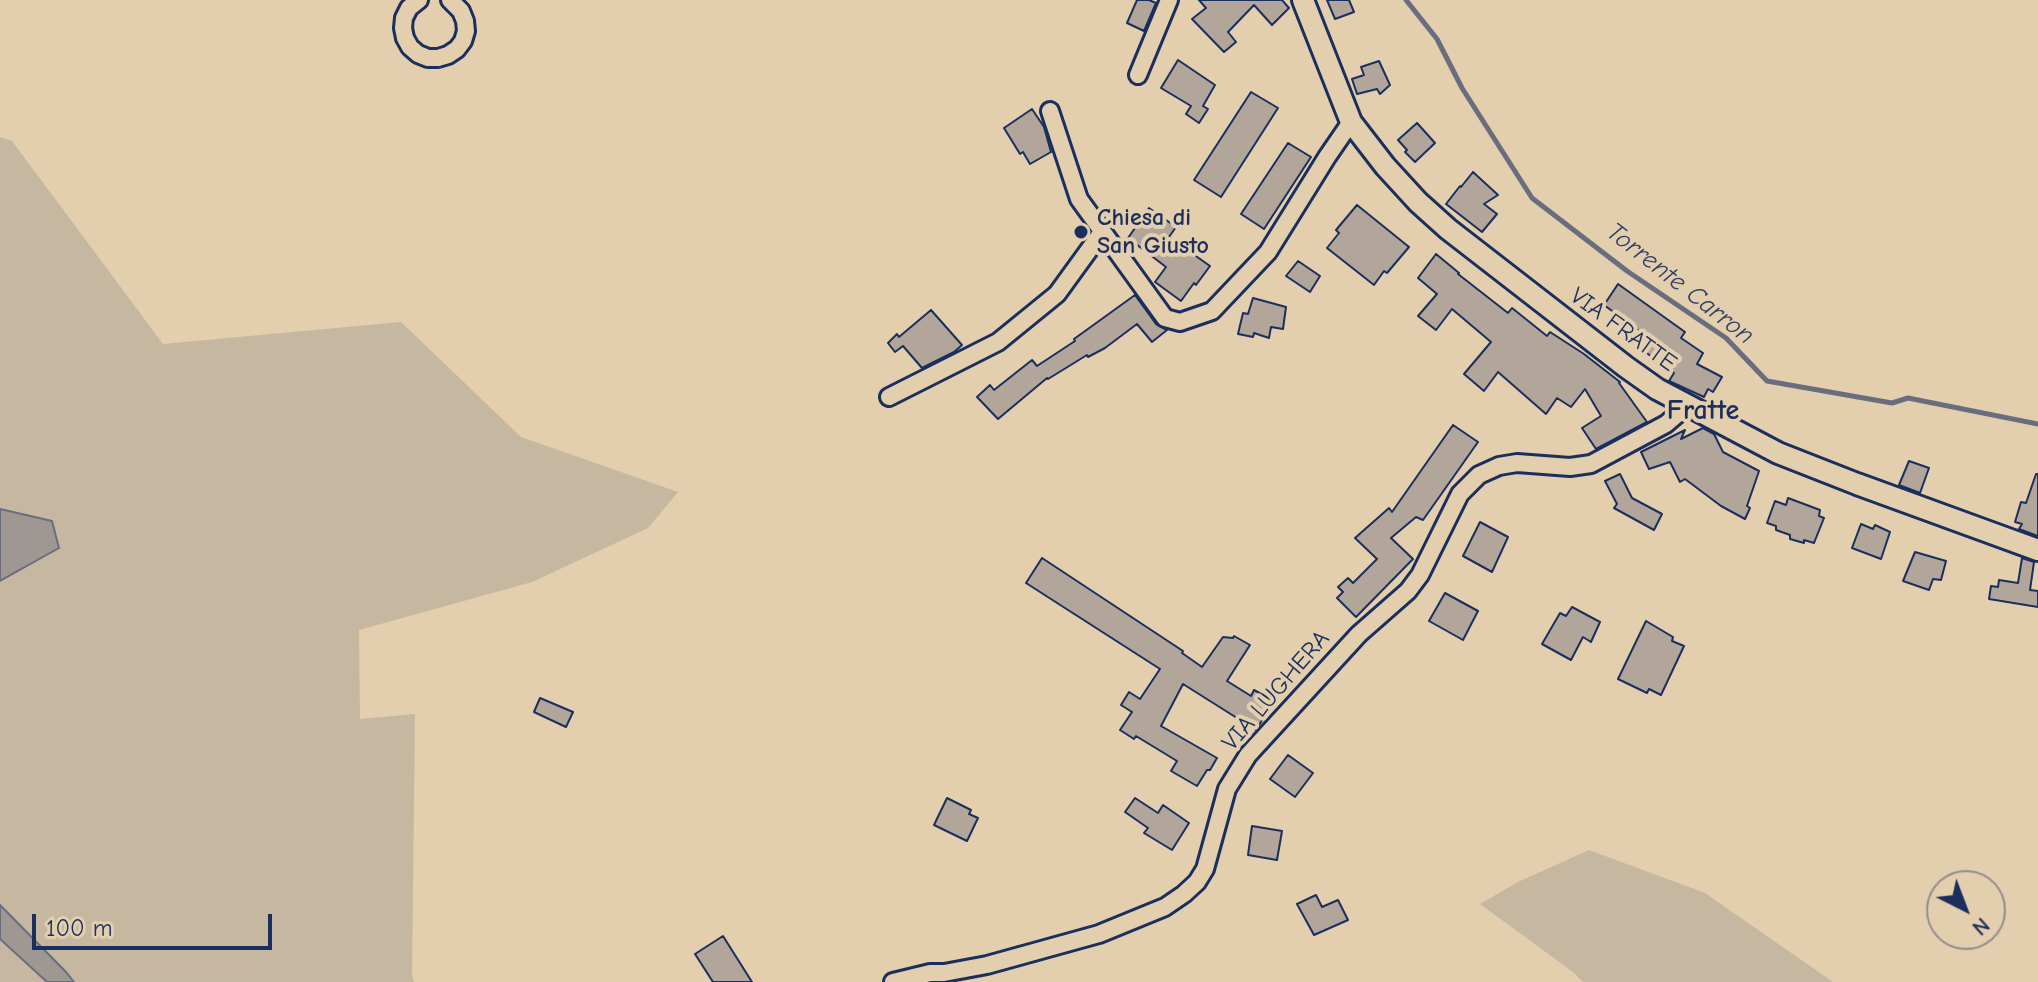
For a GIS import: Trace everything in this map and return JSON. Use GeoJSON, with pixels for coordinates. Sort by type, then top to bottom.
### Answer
{"type":"FeatureCollection","features":[{"type":"Feature","properties":{"kind":"main road","name":"VIA FRATTE"},"geometry":{"type":"LineString","coordinates":[[1303,0],[1351,122],[1401,184],[1448,229],[1626,367],[1687,406],[1797,462],[2038,550]]}},
{"type":"Feature","properties":{"kind":"street"},"geometry":{"type":"LineString","coordinates":[[417,0],[409,8],[403,28],[410,47],[428,58],[448,55],[463,41],[465,21],[461,11],[450,0]]}},
{"type":"Feature","properties":{"kind":"street"},"geometry":{"type":"LineString","coordinates":[[1138,75],[1169,0]]}},
{"type":"Feature","properties":{"kind":"street"},"geometry":{"type":"LineString","coordinates":[[1050,111],[1079,199],[1165,318],[1180,322],[1212,311],[1268,252],[1351,122]]}},
{"type":"Feature","properties":{"kind":"street"},"geometry":{"type":"LineString","coordinates":[[889,397],[998,342],[1057,294],[1102,232]]}},
{"type":"Feature","properties":{"kind":"street","name":"VIA LUGHERA"},"geometry":{"type":"LineString","coordinates":[[893,982],[987,965],[1099,934],[1165,907],[1184,894],[1205,869],[1227,789],[1248,755],[1359,634],[1408,591],[1420,575],[1460,494],[1479,475],[1499,466],[1517,463],[1570,467],[1591,464],[1666,424],[1687,406]]}},
{"type":"Feature","properties":{"kind":"shaded area"},"geometry":{"type":"Polygon","coordinates":[[[0,137],[12,141],[163,344],[401,322],[521,437],[678,492],[648,528],[532,582],[359,630],[360,719],[415,714],[414,982],[0,982],[0,137]]]}},
{"type":"Feature","properties":{"kind":"shaded area"},"geometry":{"type":"Polygon","coordinates":[[[0,509],[52,521],[59,548],[0,581],[0,509]]]}},
{"type":"Feature","properties":{"kind":"shaded area"},"geometry":{"type":"Polygon","coordinates":[[[1589,850],[1705,893],[1833,982],[1583,982],[1480,904],[1518,882],[1589,850]]]}},
{"type":"Feature","properties":{"kind":"shaded area"},"geometry":{"type":"Polygon","coordinates":[[[0,905],[74,982],[47,982],[0,939],[0,905]]]}},
{"type":"Feature","properties":{"kind":"building"},"geometry":{"type":"Polygon","coordinates":[[[1137,0],[1156,3],[1144,31],[1127,23],[1137,0]]]}},
{"type":"Feature","properties":{"kind":"building"},"geometry":{"type":"Polygon","coordinates":[[[1199,0],[1282,0],[1289,8],[1272,25],[1254,5],[1228,32],[1236,42],[1224,52],[1192,19],[1206,8],[1199,0]]]}},
{"type":"Feature","properties":{"kind":"building"},"geometry":{"type":"Polygon","coordinates":[[[1327,0],[1349,0],[1354,12],[1335,19],[1327,0]]]}},
{"type":"Feature","properties":{"kind":"building"},"geometry":{"type":"Polygon","coordinates":[[[1178,60],[1215,85],[1203,106],[1208,109],[1199,123],[1186,114],[1191,106],[1161,88],[1178,60]]]}},
{"type":"Feature","properties":{"kind":"building"},"geometry":{"type":"Polygon","coordinates":[[[1379,61],[1390,85],[1380,94],[1377,89],[1357,94],[1352,79],[1364,75],[1361,67],[1379,61]]]}},
{"type":"Feature","properties":{"kind":"building"},"geometry":{"type":"Polygon","coordinates":[[[1251,92],[1278,108],[1221,197],[1194,180],[1251,92]]]}},
{"type":"Feature","properties":{"kind":"building"},"geometry":{"type":"Polygon","coordinates":[[[1032,109],[1044,127],[1051,152],[1030,164],[1004,128],[1032,109]]]}},
{"type":"Feature","properties":{"kind":"building"},"geometry":{"type":"Polygon","coordinates":[[[1417,123],[1435,143],[1415,162],[1398,140],[1417,123]]]}},
{"type":"Feature","properties":{"kind":"building"},"geometry":{"type":"Polygon","coordinates":[[[1288,143],[1311,157],[1264,229],[1241,214],[1288,143]]]}},
{"type":"Feature","properties":{"kind":"building"},"geometry":{"type":"Polygon","coordinates":[[[1473,172],[1498,195],[1484,204],[1497,214],[1482,232],[1446,204],[1473,172]]]}},
{"type":"Feature","properties":{"kind":"building"},"geometry":{"type":"Polygon","coordinates":[[[1357,205],[1409,247],[1374,285],[1327,248],[1339,233],[1336,230],[1357,205]]]}},
{"type":"Feature","properties":{"kind":"building"},"geometry":{"type":"Polygon","coordinates":[[[1149,208],[1176,227],[1169,237],[1210,266],[1181,301],[1155,282],[1166,267],[1128,238],[1149,208]]]}},
{"type":"Feature","properties":{"kind":"building"},"geometry":{"type":"Polygon","coordinates":[[[1436,254],[1508,313],[1512,308],[1547,336],[1550,332],[1620,382],[1647,422],[1596,449],[1582,428],[1601,416],[1585,389],[1571,407],[1557,398],[1546,414],[1498,372],[1484,391],[1464,374],[1491,342],[1452,309],[1436,330],[1418,316],[1437,294],[1418,278],[1436,254]]]}},
{"type":"Feature","properties":{"kind":"building"},"geometry":{"type":"Polygon","coordinates":[[[1298,261],[1320,276],[1310,292],[1286,276],[1298,261]]]}},
{"type":"Feature","properties":{"kind":"building"},"geometry":{"type":"Polygon","coordinates":[[[1618,284],[1685,332],[1681,338],[1703,353],[1697,364],[1722,377],[1713,392],[1708,389],[1704,397],[1669,381],[1674,373],[1637,346],[1646,336],[1604,305],[1618,284]]]}},
{"type":"Feature","properties":{"kind":"building"},"geometry":{"type":"Polygon","coordinates":[[[1135,295],[1156,324],[1167,330],[1152,342],[1137,324],[1105,348],[1047,378],[998,419],[977,397],[990,385],[994,390],[1032,360],[1037,366],[1135,295]]]}},
{"type":"Feature","properties":{"kind":"building"},"geometry":{"type":"Polygon","coordinates":[[[1253,298],[1286,307],[1283,329],[1271,327],[1269,338],[1254,333],[1253,337],[1238,334],[1243,313],[1248,314],[1253,298]]]}},
{"type":"Feature","properties":{"kind":"building"},"geometry":{"type":"Polygon","coordinates":[[[931,310],[962,345],[922,368],[903,346],[895,352],[888,343],[931,310]]]}},
{"type":"Feature","properties":{"kind":"building"},"geometry":{"type":"Polygon","coordinates":[[[1453,425],[1478,442],[1423,520],[1416,517],[1391,538],[1413,559],[1356,617],[1337,598],[1343,592],[1338,587],[1348,578],[1353,583],[1377,559],[1355,538],[1389,508],[1392,512],[1453,425]]]}},
{"type":"Feature","properties":{"kind":"building"},"geometry":{"type":"Polygon","coordinates":[[[1703,428],[1714,434],[1723,452],[1759,471],[1745,519],[1721,506],[1685,479],[1680,482],[1670,462],[1649,469],[1641,452],[1685,430],[1681,439],[1703,428]]]}},
{"type":"Feature","properties":{"kind":"building"},"geometry":{"type":"Polygon","coordinates":[[[1909,461],[1929,468],[1920,493],[1899,485],[1909,461]]]}},
{"type":"Feature","properties":{"kind":"building"},"geometry":{"type":"Polygon","coordinates":[[[1620,474],[1632,498],[1662,514],[1654,530],[1614,508],[1617,504],[1605,481],[1620,474]]]}},
{"type":"Feature","properties":{"kind":"building"},"geometry":{"type":"Polygon","coordinates":[[[2036,474],[2038,536],[2019,529],[2022,524],[2015,522],[2021,502],[2026,503],[2036,474]]]}},
{"type":"Feature","properties":{"kind":"building"},"geometry":{"type":"Polygon","coordinates":[[[1788,498],[1820,510],[1819,516],[1824,518],[1814,543],[1790,539],[1790,535],[1767,523],[1775,501],[1786,505],[1788,498]]]}},
{"type":"Feature","properties":{"kind":"building"},"geometry":{"type":"Polygon","coordinates":[[[1480,522],[1508,537],[1492,572],[1463,556],[1480,522]]]}},
{"type":"Feature","properties":{"kind":"building"},"geometry":{"type":"Polygon","coordinates":[[[1861,524],[1873,529],[1875,525],[1890,532],[1881,559],[1852,548],[1861,524]]]}},
{"type":"Feature","properties":{"kind":"building"},"geometry":{"type":"Polygon","coordinates":[[[1915,552],[1946,561],[1941,580],[1933,579],[1929,590],[1903,581],[1915,552]]]}},
{"type":"Feature","properties":{"kind":"building"},"geometry":{"type":"Polygon","coordinates":[[[1042,558],[1183,651],[1202,667],[1223,637],[1234,636],[1250,645],[1227,681],[1251,696],[1254,690],[1274,701],[1256,730],[1183,684],[1161,726],[1217,758],[1197,786],[1171,771],[1177,761],[1120,730],[1132,712],[1121,705],[1129,692],[1140,699],[1160,669],[1026,583],[1042,558]]]}},
{"type":"Feature","properties":{"kind":"building"},"geometry":{"type":"Polygon","coordinates":[[[2022,558],[2034,562],[2030,590],[2038,591],[2038,607],[1989,599],[1991,586],[1998,587],[1999,580],[2018,583],[2022,558]]]}},
{"type":"Feature","properties":{"kind":"building"},"geometry":{"type":"Polygon","coordinates":[[[1445,593],[1478,611],[1463,640],[1429,621],[1445,593]]]}},
{"type":"Feature","properties":{"kind":"building"},"geometry":{"type":"Polygon","coordinates":[[[1572,607],[1600,622],[1591,642],[1583,637],[1571,660],[1542,644],[1560,613],[1566,616],[1572,607]]]}},
{"type":"Feature","properties":{"kind":"building"},"geometry":{"type":"Polygon","coordinates":[[[1646,621],[1673,637],[1672,641],[1684,646],[1661,695],[1649,689],[1647,693],[1618,679],[1646,621]]]}},
{"type":"Feature","properties":{"kind":"building"},"geometry":{"type":"Polygon","coordinates":[[[540,698],[573,712],[566,727],[534,712],[540,698]]]}},
{"type":"Feature","properties":{"kind":"building"},"geometry":{"type":"Polygon","coordinates":[[[1288,755],[1313,773],[1295,797],[1270,779],[1288,755]]]}},
{"type":"Feature","properties":{"kind":"building"},"geometry":{"type":"Polygon","coordinates":[[[947,798],[971,810],[969,814],[978,818],[967,841],[934,825],[947,798]]]}},
{"type":"Feature","properties":{"kind":"building"},"geometry":{"type":"Polygon","coordinates":[[[1135,798],[1158,813],[1163,805],[1189,823],[1172,850],[1144,833],[1148,828],[1125,812],[1135,798]]]}},
{"type":"Feature","properties":{"kind":"building"},"geometry":{"type":"Polygon","coordinates":[[[1252,826],[1282,831],[1277,860],[1248,855],[1252,826]]]}},
{"type":"Feature","properties":{"kind":"building"},"geometry":{"type":"Polygon","coordinates":[[[1316,895],[1322,907],[1338,900],[1348,920],[1314,935],[1297,904],[1316,895]]]}},
{"type":"Feature","properties":{"kind":"building"},"geometry":{"type":"Polygon","coordinates":[[[723,936],[752,982],[713,982],[695,954],[723,936]]]}},
{"type":"Feature","properties":{"kind":"waterway","name":"Torrente Carron"},"geometry":{"type":"LineString","coordinates":[[1406,0],[1437,39],[1462,88],[1532,198],[1627,271],[1726,338],[1767,381],[1892,403],[1908,398],[2038,424]]}},
{"type":"Feature","properties":{"kind":"place","name":"Chiesa di San Giusto"},"geometry":{"type":"Point","coordinates":[1081,232]}},
{"type":"Feature","properties":{"kind":"district","name":"Fratte"},"geometry":{"type":"Point","coordinates":[1703,411]}}]}
